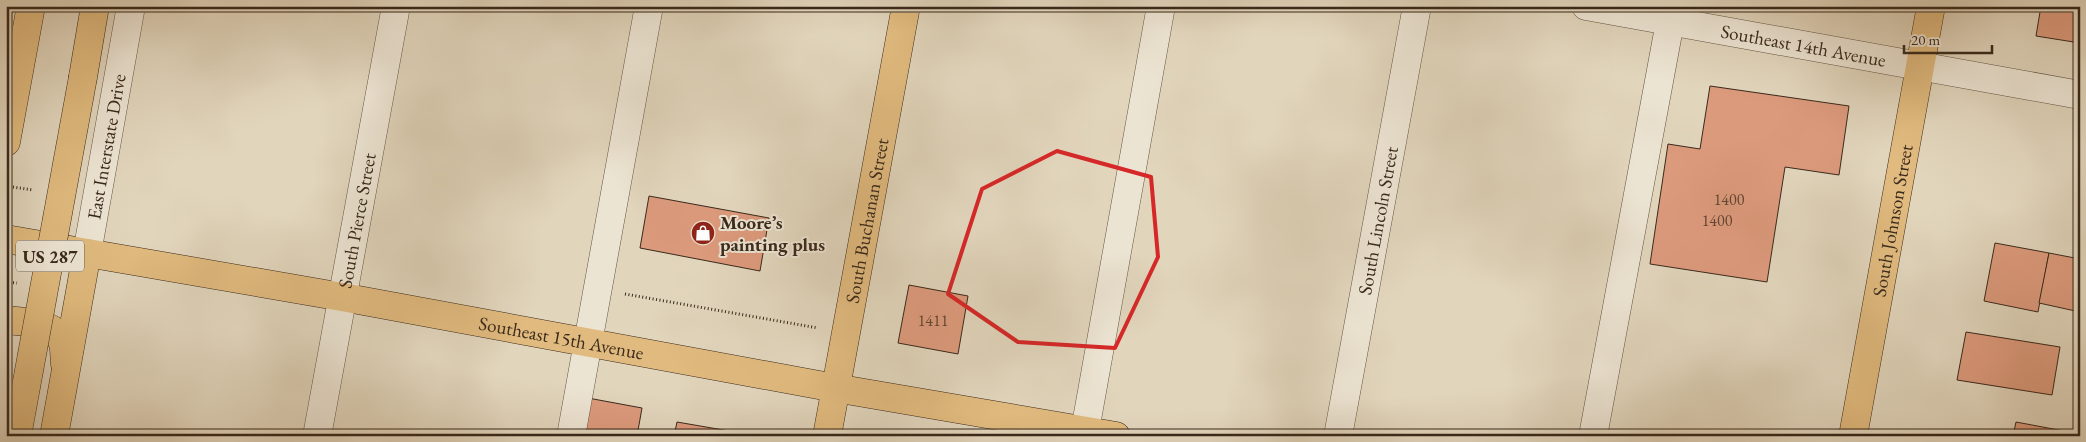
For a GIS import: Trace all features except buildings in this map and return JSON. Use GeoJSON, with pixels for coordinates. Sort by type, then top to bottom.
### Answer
{"type":"FeatureCollection","features":[{"type":"Feature","properties":{"kind":"main road"},"geometry":{"type":"LineString","coordinates":[[6,142],[31,6]]}},
{"type":"Feature","properties":{"kind":"main road","name":"US 287"},"geometry":{"type":"LineString","coordinates":[[17,436],[96,6]]}},
{"type":"Feature","properties":{"kind":"main road","name":"South Buchanan Street"},"geometry":{"type":"LineString","coordinates":[[827,436],[906,6]]}},
{"type":"Feature","properties":{"kind":"main road","name":"South Johnson Street"},"geometry":{"type":"LineString","coordinates":[[1853,436],[1931,6]]}},
{"type":"Feature","properties":{"kind":"main road","name":"Southeast 15th Avenue"},"geometry":{"type":"LineString","coordinates":[[6,240],[342,297],[1084,433],[1116,436]]}},
{"type":"Feature","properties":{"kind":"main road","name":"East Interstate Drive"},"geometry":{"type":"LineString","coordinates":[[54,436],[87,253]]}},
{"type":"Feature","properties":{"kind":"main road"},"geometry":{"type":"LineString","coordinates":[[6,320],[47,327],[56,332],[63,342],[66,368]]}},
{"type":"Feature","properties":{"kind":"street","name":"East Interstate Drive"},"geometry":{"type":"LineString","coordinates":[[87,253],[132,6]]}},
{"type":"Feature","properties":{"kind":"street","name":"South Pierce Street"},"geometry":{"type":"LineString","coordinates":[[317,436],[396,6]]}},
{"type":"Feature","properties":{"kind":"street"},"geometry":{"type":"LineString","coordinates":[[571,436],[649,6]]}},
{"type":"Feature","properties":{"kind":"street"},"geometry":{"type":"LineString","coordinates":[[1084,433],[1161,6]]}},
{"type":"Feature","properties":{"kind":"street","name":"South Lincoln Street"},"geometry":{"type":"LineString","coordinates":[[1338,436],[1417,6]]}},
{"type":"Feature","properties":{"kind":"street","name":"Southeast 14th Avenue"},"geometry":{"type":"LineString","coordinates":[[1586,6],[1672,14],[1920,65],[2080,95]]}},
{"type":"Feature","properties":{"kind":"street"},"geometry":{"type":"LineString","coordinates":[[1593,436],[1672,14]]}},
{"type":"Feature","properties":{"kind":"path"},"geometry":{"type":"LineString","coordinates":[[597,289],[826,329]]}},
{"type":"Feature","properties":{"kind":"path"},"geometry":{"type":"LineString","coordinates":[[871,435],[872,426]]}},
{"type":"Feature","properties":{"kind":"path"},"geometry":{"type":"LineString","coordinates":[[849,435],[898,433],[916,436]]}},
{"type":"Feature","properties":{"kind":"highlighted area"},"geometry":{"type":"Polygon","coordinates":[[[1057,151],[1151,177],[1158,257],[1115,348],[1018,342],[948,294],[982,189],[1057,151]]]}},
{"type":"Feature","properties":{"kind":"place","name":"Moore’s painting plus"},"geometry":{"type":"Point","coordinates":[703,233]}}]}
